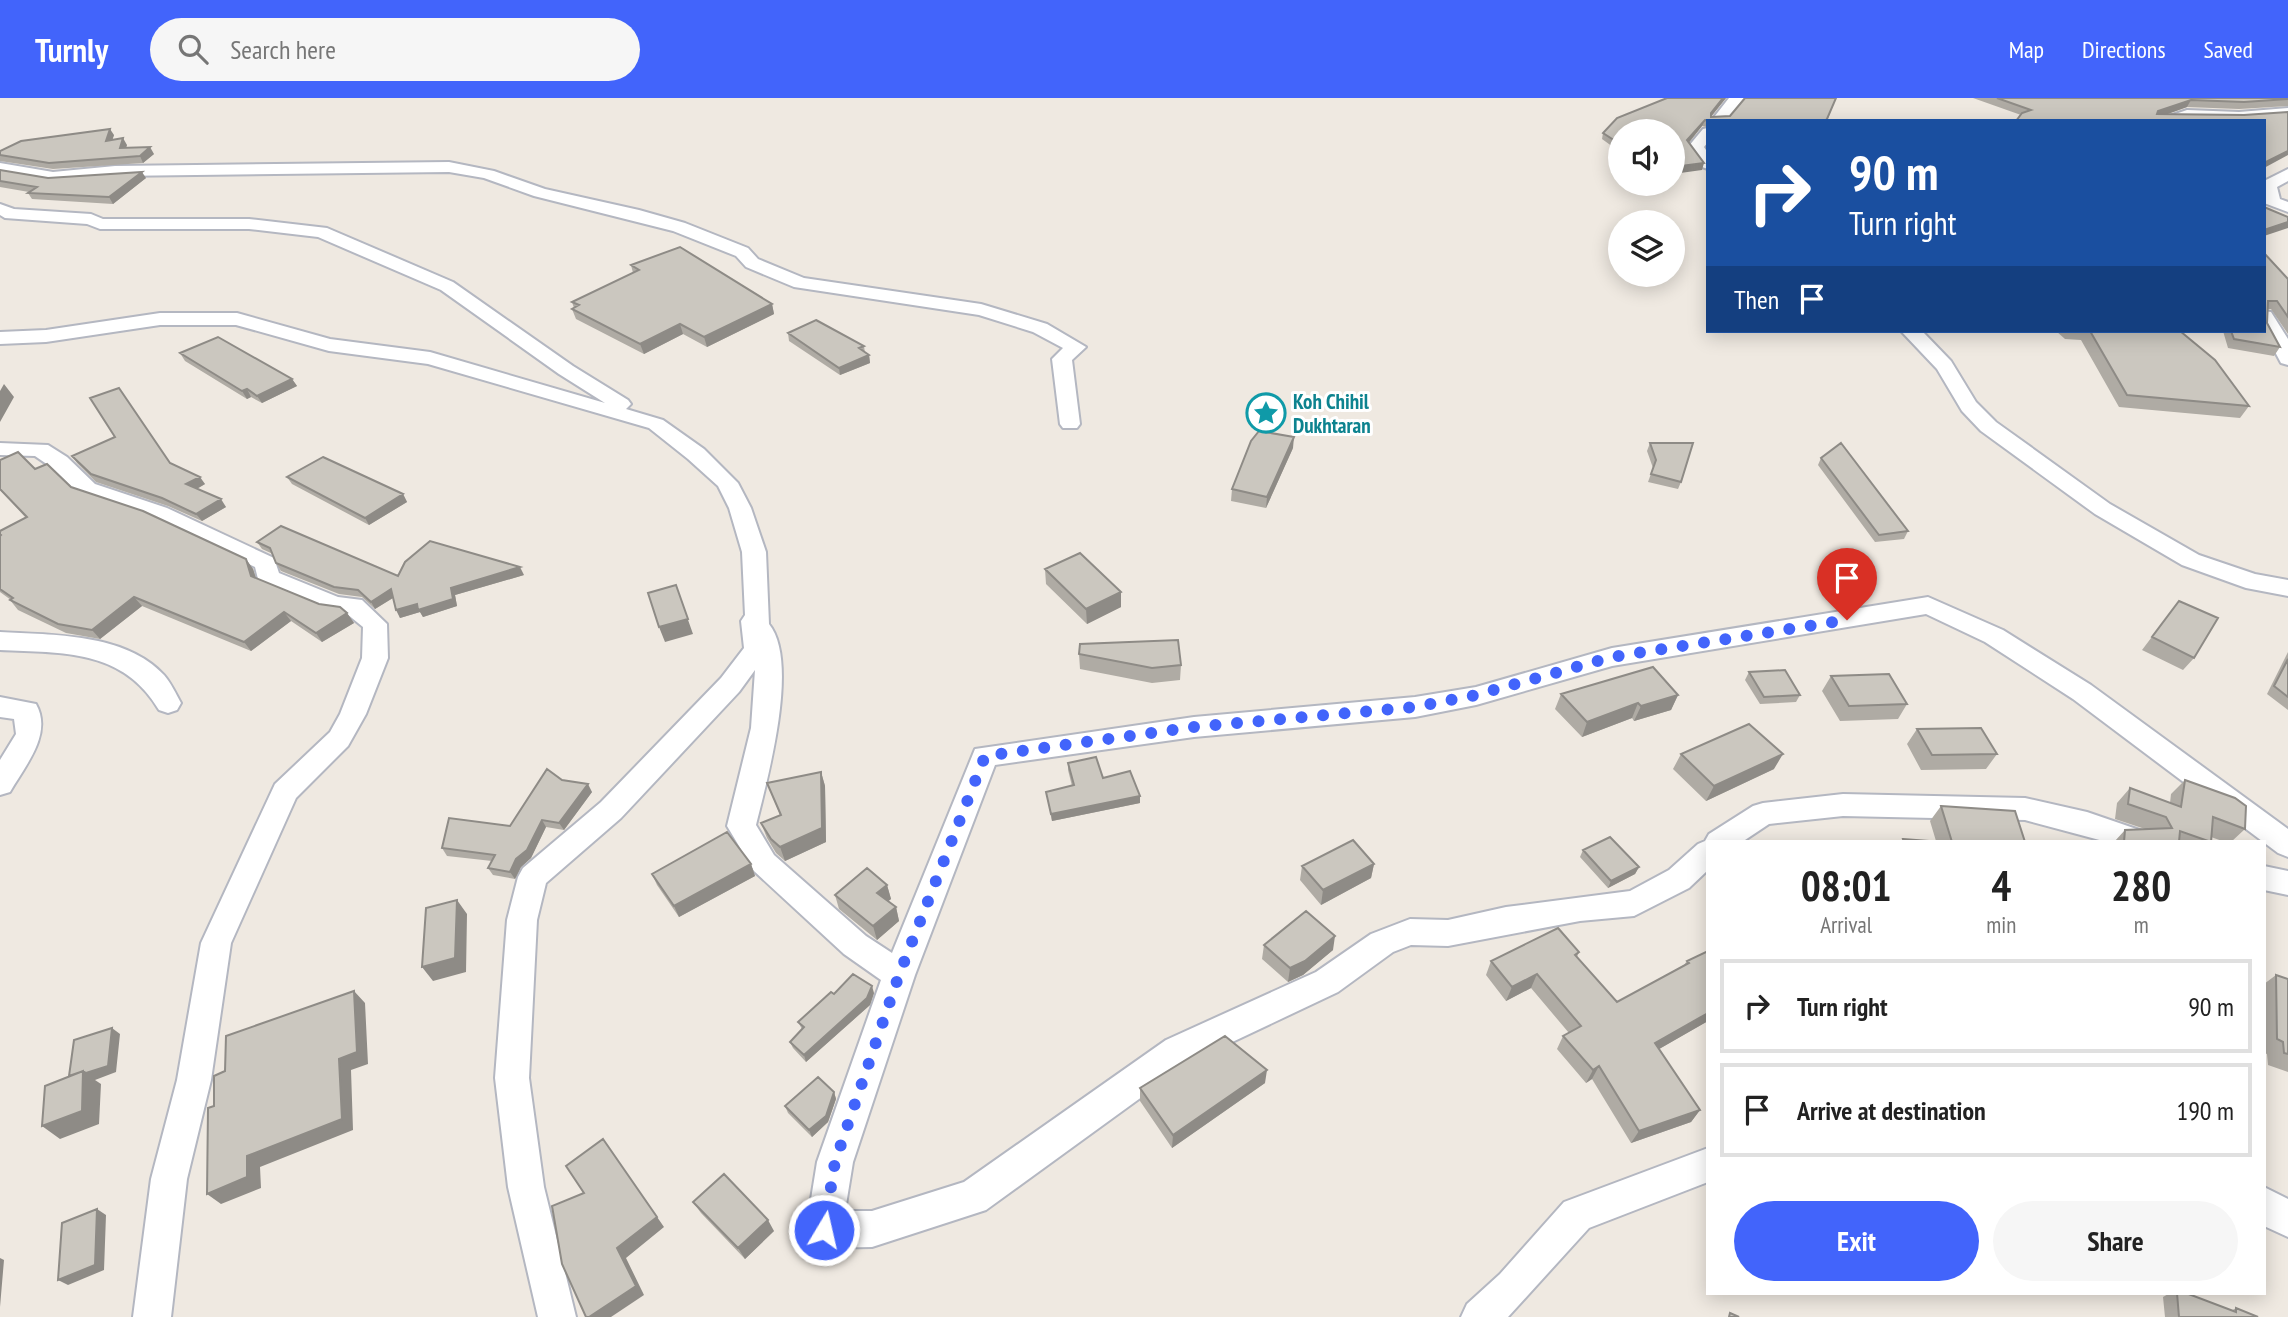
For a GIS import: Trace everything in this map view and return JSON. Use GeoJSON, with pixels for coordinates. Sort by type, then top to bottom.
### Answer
{"type":"FeatureCollection","features":[{"type":"Feature","properties":{"kind":"street"},"geometry":{"type":"LineString","coordinates":[[1720,119],[1737,98]]}},
{"type":"Feature","properties":{"kind":"street"},"geometry":{"type":"LineString","coordinates":[[2179,98],[2187,114]]}},
{"type":"Feature","properties":{"kind":"street"},"geometry":{"type":"LineString","coordinates":[[2169,119],[2187,114],[2239,116],[2288,112]]}},
{"type":"Feature","properties":{"kind":"street"},"geometry":{"type":"LineString","coordinates":[[1706,134],[1696,147],[1706,162]]}},
{"type":"Feature","properties":{"kind":"street"},"geometry":{"type":"LineString","coordinates":[[0,168],[53,177],[115,171],[396,166],[449,167],[488,174],[540,193],[639,215],[679,227],[742,252],[752,263],[800,283],[981,310],[1040,328],[1076,347],[1062,359],[1070,424]]}},
{"type":"Feature","properties":{"kind":"street"},"geometry":{"type":"LineString","coordinates":[[2283,204],[2269,185],[2288,174]]}},
{"type":"Feature","properties":{"kind":"street"},"geometry":{"type":"LineString","coordinates":[[0,209],[11,214],[92,219],[100,224],[250,224],[321,232],[447,286],[566,370],[656,424],[696,454],[727,483],[740,508],[754,552],[758,621],[768,653],[769,688],[757,762],[741,827],[764,863],[855,945],[899,975]]}},
{"type":"Feature","properties":{"kind":"street"},"geometry":{"type":"LineString","coordinates":[[0,338],[46,336],[160,319],[237,319],[329,345],[430,358],[656,424]]}},
{"type":"Feature","properties":{"kind":"street"},"geometry":{"type":"LineString","coordinates":[[2266,319],[2286,351],[2288,359]]}},
{"type":"Feature","properties":{"kind":"street"},"geometry":{"type":"LineString","coordinates":[[1912,333],[1952,376],[1970,409],[2000,436],[2100,507],[2140,533],[2210,570],[2288,588]]}},
{"type":"Feature","properties":{"kind":"street"},"geometry":{"type":"LineString","coordinates":[[0,449],[40,450],[59,462],[87,489],[159,513],[266,563],[267,577],[335,605],[353,606],[375,624],[375,658],[353,714],[339,739],[285,792],[216,943],[194,1080],[169,1179],[152,1317]]}},
{"type":"Feature","properties":{"kind":"street"},"geometry":{"type":"LineString","coordinates":[[0,467],[26,449]]}},
{"type":"Feature","properties":{"kind":"street"},"geometry":{"type":"LineString","coordinates":[[1706,854],[1679,878],[1634,903],[1518,918],[1448,933],[1410,932],[1382,943],[1327,982],[1178,1051],[973,1196],[872,1229],[824,1230],[835,1162],[899,975],[985,756],[1194,727],[1415,707],[1476,695],[1612,657],[1928,605],[1994,636],[2082,692],[2288,845]]}},
{"type":"Feature","properties":{"kind":"street"},"geometry":{"type":"LineString","coordinates":[[557,1317],[526,1187],[512,1078],[522,920],[533,877],[611,810],[730,685],[757,649],[753,621],[758,621]]}},
{"type":"Feature","properties":{"kind":"street"},"geometry":{"type":"LineString","coordinates":[[0,641],[72,646],[122,659],[144,672],[164,694],[169,704]]}},
{"type":"Feature","properties":{"kind":"street"},"geometry":{"type":"LineString","coordinates":[[0,707],[27,710],[29,736],[0,784]]}},
{"type":"Feature","properties":{"kind":"street"},"geometry":{"type":"LineString","coordinates":[[1722,840],[1763,814],[1843,806],[2025,809],[2087,823],[2135,840]]}},
{"type":"Feature","properties":{"kind":"street"},"geometry":{"type":"LineString","coordinates":[[2266,878],[2288,883]]}},
{"type":"Feature","properties":{"kind":"street"},"geometry":{"type":"LineString","coordinates":[[1480,1317],[1513,1287],[1577,1215],[1706,1166]]}},
{"type":"Feature","properties":{"kind":"street"},"geometry":{"type":"LineString","coordinates":[[2266,1206],[2288,1219]]}},
{"type":"Feature","properties":{"kind":"building"},"geometry":{"type":"Polygon","coordinates":[[[1667,98],[1723,98],[1711,113],[1711,117],[1730,116],[1745,98],[1836,98],[1827,119],[1706,119],[1687,140],[1704,163],[1685,165],[1685,119],[1616,119],[1667,98]]]}},
{"type":"Feature","properties":{"kind":"building"},"geometry":{"type":"Polygon","coordinates":[[[1997,98],[2288,98],[2244,102],[2191,100],[2158,111],[2157,114],[2244,115],[2288,112],[2288,151],[2266,162],[2266,119],[2018,119],[2022,113],[2031,110],[1997,98]]]}},
{"type":"Feature","properties":{"kind":"building"},"geometry":{"type":"Polygon","coordinates":[[[110,129],[106,141],[123,138],[120,148],[150,147],[140,156],[49,163],[0,155],[0,151],[21,141],[110,129]]]}},
{"type":"Feature","properties":{"kind":"building"},"geometry":{"type":"Polygon","coordinates":[[[0,170],[48,178],[142,172],[109,197],[28,193],[37,187],[0,181],[0,170]]]}},
{"type":"Feature","properties":{"kind":"building"},"geometry":{"type":"Polygon","coordinates":[[[2266,208],[2288,217],[2288,222],[2266,229],[2266,208]]]}},
{"type":"Feature","properties":{"kind":"building"},"geometry":{"type":"Polygon","coordinates":[[[680,247],[772,304],[704,337],[680,324],[640,344],[572,309],[579,305],[572,302],[639,270],[631,265],[680,247]]]}},
{"type":"Feature","properties":{"kind":"building"},"geometry":{"type":"Polygon","coordinates":[[[2266,255],[2288,279],[2288,317],[2277,301],[2268,301],[2267,323],[2280,347],[2234,339],[2232,333],[2266,333],[2266,255]]]}},
{"type":"Feature","properties":{"kind":"building"},"geometry":{"type":"Polygon","coordinates":[[[816,320],[864,346],[859,348],[869,355],[839,368],[788,333],[816,320]]]}},
{"type":"Feature","properties":{"kind":"building"},"geometry":{"type":"Polygon","coordinates":[[[2091,333],[2182,333],[2215,360],[2249,406],[2127,395],[2091,333]]]}},
{"type":"Feature","properties":{"kind":"building"},"geometry":{"type":"Polygon","coordinates":[[[218,337],[292,379],[257,396],[247,389],[242,391],[180,353],[218,337]]]}},
{"type":"Feature","properties":{"kind":"building"},"geometry":{"type":"Polygon","coordinates":[[[119,388],[170,463],[200,477],[186,484],[221,499],[196,514],[162,498],[91,474],[72,456],[115,437],[90,398],[119,388]]]}},
{"type":"Feature","properties":{"kind":"building"},"geometry":{"type":"Polygon","coordinates":[[[1259,431],[1294,437],[1267,497],[1232,489],[1251,441],[1259,431]]]}},
{"type":"Feature","properties":{"kind":"building"},"geometry":{"type":"Polygon","coordinates":[[[1650,443],[1693,443],[1681,482],[1651,474],[1656,460],[1650,443]]]}},
{"type":"Feature","properties":{"kind":"building"},"geometry":{"type":"Polygon","coordinates":[[[1841,443],[1908,531],[1879,535],[1821,458],[1841,443]]]}},
{"type":"Feature","properties":{"kind":"building"},"geometry":{"type":"Polygon","coordinates":[[[18,452],[35,469],[47,464],[71,487],[143,511],[246,559],[251,576],[319,604],[340,607],[347,613],[316,633],[284,612],[244,642],[134,597],[92,630],[58,624],[10,600],[13,598],[0,589],[0,531],[27,517],[0,489],[0,460],[18,452]]]}},
{"type":"Feature","properties":{"kind":"building"},"geometry":{"type":"Polygon","coordinates":[[[323,457],[403,494],[365,518],[287,477],[323,457]]]}},
{"type":"Feature","properties":{"kind":"building"},"geometry":{"type":"Polygon","coordinates":[[[281,526],[398,576],[405,562],[430,541],[520,567],[451,588],[453,599],[418,610],[417,604],[396,610],[391,589],[371,602],[358,590],[334,587],[276,563],[270,548],[257,542],[281,526]]]}},
{"type":"Feature","properties":{"kind":"building"},"geometry":{"type":"Polygon","coordinates":[[[1080,553],[1121,592],[1086,609],[1045,569],[1080,553]]]}},
{"type":"Feature","properties":{"kind":"building"},"geometry":{"type":"Polygon","coordinates":[[[676,585],[688,619],[659,627],[648,593],[676,585]]]}},
{"type":"Feature","properties":{"kind":"building"},"geometry":{"type":"Polygon","coordinates":[[[2179,601],[2218,618],[2194,658],[2152,637],[2179,601]]]}},
{"type":"Feature","properties":{"kind":"building"},"geometry":{"type":"Polygon","coordinates":[[[1178,640],[1181,665],[1152,668],[1079,654],[1080,644],[1178,640]]]}},
{"type":"Feature","properties":{"kind":"building"},"geometry":{"type":"Polygon","coordinates":[[[2288,659],[2288,697],[2274,686],[2288,659]]]}},
{"type":"Feature","properties":{"kind":"building"},"geometry":{"type":"Polygon","coordinates":[[[1653,667],[1678,695],[1641,706],[1638,703],[1587,722],[1561,694],[1653,667]]]}},
{"type":"Feature","properties":{"kind":"building"},"geometry":{"type":"Polygon","coordinates":[[[1785,670],[1800,695],[1764,697],[1749,672],[1785,670]]]}},
{"type":"Feature","properties":{"kind":"building"},"geometry":{"type":"Polygon","coordinates":[[[1889,674],[1907,704],[1849,706],[1831,676],[1889,674]]]}},
{"type":"Feature","properties":{"kind":"building"},"geometry":{"type":"Polygon","coordinates":[[[1749,724],[1783,754],[1714,786],[1681,754],[1749,724]]]}},
{"type":"Feature","properties":{"kind":"building"},"geometry":{"type":"Polygon","coordinates":[[[1981,728],[1997,754],[1932,755],[1917,729],[1981,728]]]}},
{"type":"Feature","properties":{"kind":"building"},"geometry":{"type":"Polygon","coordinates":[[[1096,757],[1103,778],[1130,771],[1140,796],[1051,814],[1046,792],[1074,785],[1068,763],[1096,757]]]}},
{"type":"Feature","properties":{"kind":"building"},"geometry":{"type":"Polygon","coordinates":[[[547,769],[562,780],[588,784],[559,823],[542,820],[527,850],[516,859],[510,872],[488,868],[495,855],[442,848],[449,818],[510,826],[547,769]]]}},
{"type":"Feature","properties":{"kind":"building"},"geometry":{"type":"Polygon","coordinates":[[[821,772],[822,828],[780,847],[761,823],[781,815],[767,783],[821,772]]]}},
{"type":"Feature","properties":{"kind":"building"},"geometry":{"type":"Polygon","coordinates":[[[2185,780],[2235,798],[2246,806],[2245,829],[2213,817],[2211,840],[2180,831],[2179,840],[2124,840],[2125,830],[2172,828],[2166,817],[2128,804],[2130,788],[2181,807],[2185,780]]]}},
{"type":"Feature","properties":{"kind":"building"},"geometry":{"type":"Polygon","coordinates":[[[1941,806],[2015,811],[2024,840],[1951,840],[1941,806]]]}},
{"type":"Feature","properties":{"kind":"building"},"geometry":{"type":"Polygon","coordinates":[[[727,832],[751,864],[674,906],[652,874],[727,832]]]}},
{"type":"Feature","properties":{"kind":"building"},"geometry":{"type":"Polygon","coordinates":[[[1610,837],[1639,867],[1611,881],[1583,850],[1610,837]]]}},
{"type":"Feature","properties":{"kind":"building"},"geometry":{"type":"Polygon","coordinates":[[[1353,840],[1374,864],[1323,890],[1302,866],[1353,840]]]}},
{"type":"Feature","properties":{"kind":"building"},"geometry":{"type":"Polygon","coordinates":[[[867,868],[887,885],[877,893],[896,907],[873,926],[835,895],[867,868]]]}},
{"type":"Feature","properties":{"kind":"building"},"geometry":{"type":"Polygon","coordinates":[[[457,900],[455,958],[422,967],[426,908],[457,900]]]}},
{"type":"Feature","properties":{"kind":"building"},"geometry":{"type":"Polygon","coordinates":[[[1306,911],[1335,936],[1305,961],[1290,968],[1264,945],[1306,911]]]}},
{"type":"Feature","properties":{"kind":"building"},"geometry":{"type":"Polygon","coordinates":[[[1558,928],[1579,952],[1575,955],[1617,1002],[1706,952],[1706,1014],[1655,1043],[1700,1110],[1639,1131],[1599,1066],[1593,1070],[1563,1036],[1581,1026],[1537,974],[1512,987],[1491,961],[1558,928]]]}},
{"type":"Feature","properties":{"kind":"building"},"geometry":{"type":"Polygon","coordinates":[[[853,974],[872,986],[867,998],[804,1055],[790,1042],[804,1027],[798,1022],[831,992],[834,994],[853,974]]]}},
{"type":"Feature","properties":{"kind":"building"},"geometry":{"type":"Polygon","coordinates":[[[2276,975],[2288,979],[2288,1054],[2284,1053],[2283,1042],[2277,1039],[2276,975]]]}},
{"type":"Feature","properties":{"kind":"building"},"geometry":{"type":"Polygon","coordinates":[[[354,991],[357,1052],[339,1059],[342,1119],[247,1156],[247,1177],[207,1194],[208,1108],[214,1106],[214,1076],[225,1071],[226,1036],[354,991]]]}},
{"type":"Feature","properties":{"kind":"building"},"geometry":{"type":"Polygon","coordinates":[[[112,1028],[108,1066],[69,1076],[74,1040],[112,1028]]]}},
{"type":"Feature","properties":{"kind":"building"},"geometry":{"type":"Polygon","coordinates":[[[1225,1036],[1267,1070],[1173,1135],[1140,1088],[1225,1036]]]}},
{"type":"Feature","properties":{"kind":"building"},"geometry":{"type":"Polygon","coordinates":[[[83,1071],[82,1111],[42,1126],[45,1086],[83,1071]]]}},
{"type":"Feature","properties":{"kind":"building"},"geometry":{"type":"Polygon","coordinates":[[[818,1077],[834,1092],[826,1116],[809,1130],[785,1106],[818,1077]]]}},
{"type":"Feature","properties":{"kind":"building"},"geometry":{"type":"Polygon","coordinates":[[[603,1139],[657,1217],[617,1248],[636,1286],[586,1317],[562,1264],[552,1206],[584,1193],[566,1166],[603,1139]]]}},
{"type":"Feature","properties":{"kind":"building"},"geometry":{"type":"Polygon","coordinates":[[[724,1174],[768,1220],[738,1248],[693,1202],[724,1174]]]}},
{"type":"Feature","properties":{"kind":"building"},"geometry":{"type":"Polygon","coordinates":[[[97,1209],[95,1265],[58,1280],[62,1223],[97,1209]]]}},
{"type":"Feature","properties":{"kind":"building"},"geometry":{"type":"Polygon","coordinates":[[[2177,1295],[2191,1295],[2236,1312],[2236,1308],[2258,1317],[2179,1317],[2177,1295]]]}},
{"type":"Feature","properties":{"kind":"place","name":"Koh Chihil Dukhtaran"},"geometry":{"type":"Point","coordinates":[1266,413]}},
{"type":"Feature","properties":{"kind":"route"},"geometry":{"type":"LineString","coordinates":[[824,1230],[835,1162],[899,975],[985,756],[1194,727],[1415,707],[1476,695],[1612,657],[1847,620]]}}]}
